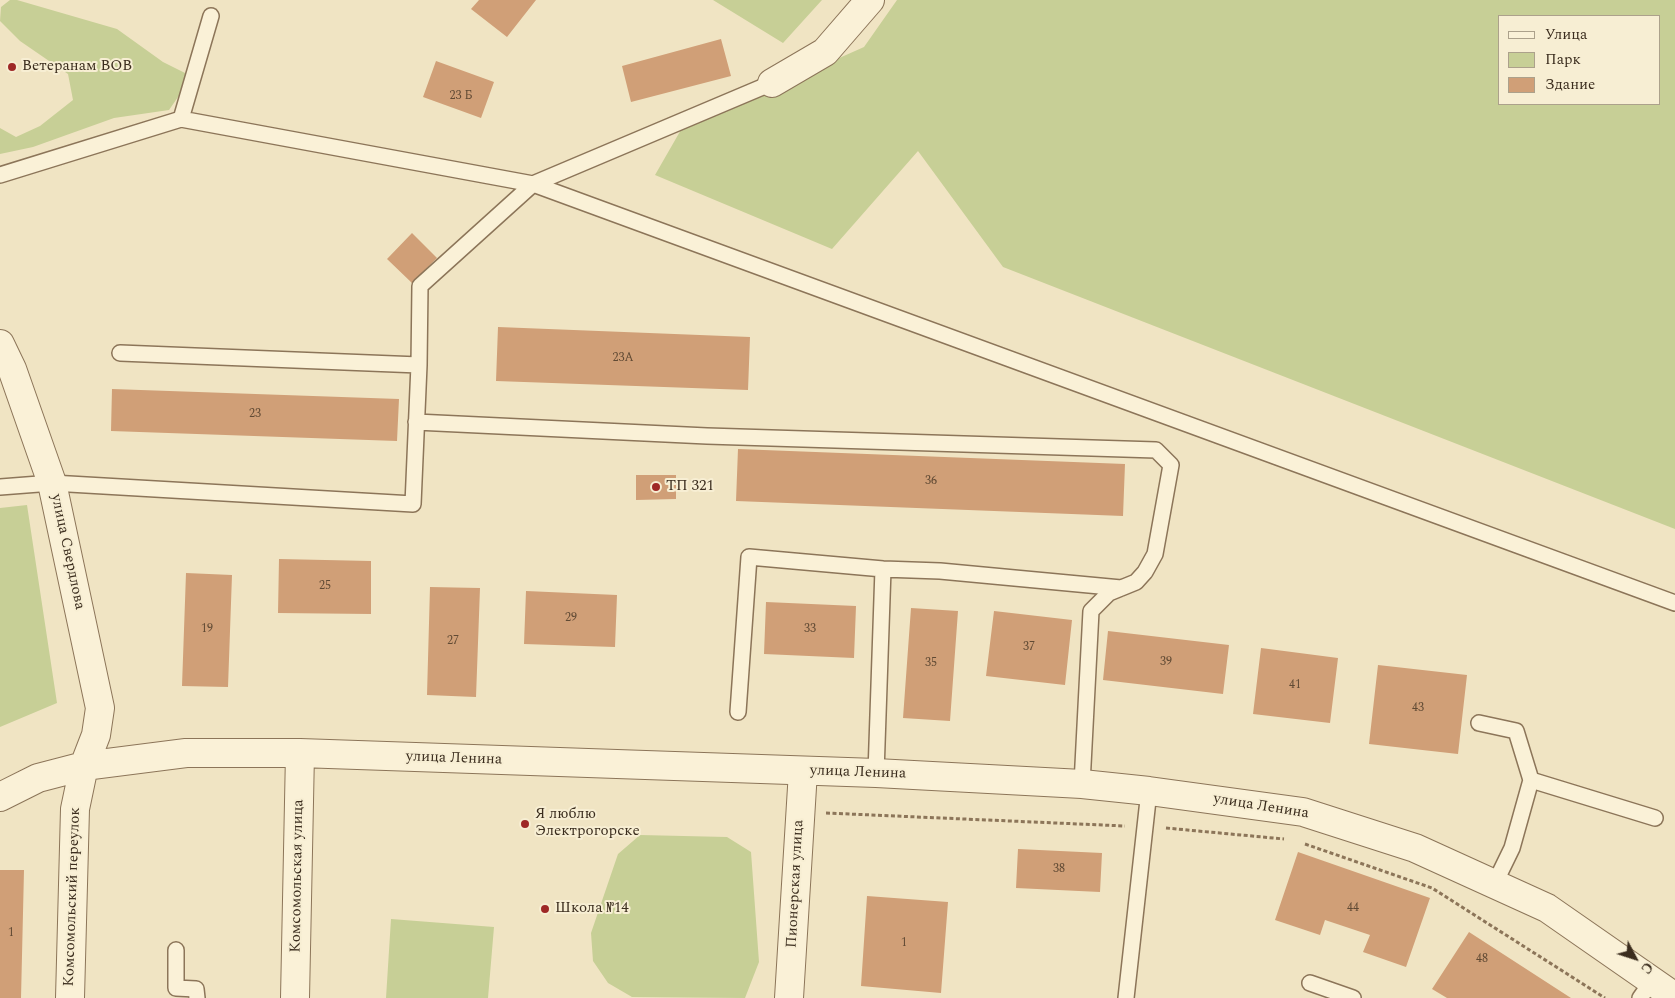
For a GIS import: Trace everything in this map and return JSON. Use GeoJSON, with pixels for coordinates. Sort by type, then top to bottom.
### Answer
{"type":"FeatureCollection","features":[{"type":"Feature","properties":{"kind":"street"},"geometry":{"type":"LineString","coordinates":[[772,83],[825,52],[870,0]]}},
{"type":"Feature","properties":{"kind":"street","name":"улица Свердлова"},"geometry":{"type":"LineString","coordinates":[[0,344],[6,369],[52,483],[100,708],[96,735],[84,766]]}},
{"type":"Feature","properties":{"kind":"street","name":"улица Ленина"},"geometry":{"type":"LineString","coordinates":[[0,797],[38,778],[84,766],[186,753],[300,753],[876,773],[1082,784],[1149,791],[1303,812],[1415,848],[1548,908],[1646,990],[1675,997]]}},
{"type":"Feature","properties":{"kind":"street","name":"Комсомольская улица"},"geometry":{"type":"LineString","coordinates":[[295,998],[300,753]]}},
{"type":"Feature","properties":{"kind":"street","name":"Комсомольский переулок"},"geometry":{"type":"LineString","coordinates":[[70,998],[74,809],[84,766]]}},
{"type":"Feature","properties":{"kind":"street","name":"Пионерская улица"},"geometry":{"type":"LineString","coordinates":[[790,998],[803,771]]}},
{"type":"Feature","properties":{"kind":"lane"},"geometry":{"type":"LineString","coordinates":[[181,119],[211,16]]}},
{"type":"Feature","properties":{"kind":"lane"},"geometry":{"type":"LineString","coordinates":[[0,487],[52,483],[413,504],[419,365],[420,286],[532,184],[772,83]]}},
{"type":"Feature","properties":{"kind":"lane"},"geometry":{"type":"LineString","coordinates":[[0,175],[181,119],[532,184],[1675,603]]}},
{"type":"Feature","properties":{"kind":"lane"},"geometry":{"type":"LineString","coordinates":[[120,353],[419,365]]}},
{"type":"Feature","properties":{"kind":"lane"},"geometry":{"type":"LineString","coordinates":[[416,422],[717,436],[1156,450],[1171,465],[1155,554],[1145,572],[1136,582],[1109,593],[1091,611],[1082,784]]}},
{"type":"Feature","properties":{"kind":"lane"},"geometry":{"type":"LineString","coordinates":[[738,712],[749,557],[940,571],[1123,588]]}},
{"type":"Feature","properties":{"kind":"lane"},"geometry":{"type":"LineString","coordinates":[[876,773],[884,568]]}},
{"type":"Feature","properties":{"kind":"lane"},"geometry":{"type":"LineString","coordinates":[[1479,723],[1516,731],[1531,780],[1512,848],[1495,883]]}},
{"type":"Feature","properties":{"kind":"lane"},"geometry":{"type":"LineString","coordinates":[[1531,780],[1655,818]]}},
{"type":"Feature","properties":{"kind":"lane"},"geometry":{"type":"LineString","coordinates":[[1126,998],[1149,791]]}},
{"type":"Feature","properties":{"kind":"lane"},"geometry":{"type":"LineString","coordinates":[[176,950],[176,988],[196,988],[197,998]]}},
{"type":"Feature","properties":{"kind":"lane"},"geometry":{"type":"LineString","coordinates":[[1310,984],[1353,998]]}},
{"type":"Feature","properties":{"kind":"path"},"geometry":{"type":"LineString","coordinates":[[800,812],[1145,826],[1286,840]]}},
{"type":"Feature","properties":{"kind":"path"},"geometry":{"type":"LineString","coordinates":[[1304,844],[1432,888],[1605,998]]}},
{"type":"Feature","properties":{"kind":"green space"},"geometry":{"type":"Polygon","coordinates":[[[10,0],[17,0],[117,29],[163,62],[187,74],[185,87],[169,110],[114,118],[33,147],[0,154],[0,128],[16,137],[40,126],[73,100],[68,74],[20,41],[0,21],[1,7],[10,0]]]}},
{"type":"Feature","properties":{"kind":"green space"},"geometry":{"type":"Polygon","coordinates":[[[713,0],[822,0],[783,43],[713,0]]]}},
{"type":"Feature","properties":{"kind":"green space"},"geometry":{"type":"Polygon","coordinates":[[[897,0],[1675,0],[1675,529],[1003,267],[918,151],[832,249],[655,175],[682,128],[864,47],[897,0]]]}},
{"type":"Feature","properties":{"kind":"green space"},"geometry":{"type":"Polygon","coordinates":[[[27,505],[57,703],[0,727],[0,508],[27,505]]]}},
{"type":"Feature","properties":{"kind":"green space"},"geometry":{"type":"Polygon","coordinates":[[[640,835],[727,837],[751,852],[759,962],[745,998],[632,997],[608,983],[593,961],[591,933],[618,854],[640,835]]]}},
{"type":"Feature","properties":{"kind":"green space"},"geometry":{"type":"Polygon","coordinates":[[[391,919],[494,927],[488,998],[386,998],[391,919]]]}},
{"type":"Feature","properties":{"kind":"building"},"geometry":{"type":"Polygon","coordinates":[[[479,0],[536,0],[507,37],[471,9],[479,0]]]}},
{"type":"Feature","properties":{"kind":"building"},"geometry":{"type":"Polygon","coordinates":[[[721,39],[731,76],[631,102],[622,66],[721,39]]]}},
{"type":"Feature","properties":{"kind":"building"},"geometry":{"type":"Polygon","coordinates":[[[436,61],[494,82],[481,118],[423,97],[436,61]]]}},
{"type":"Feature","properties":{"kind":"building"},"geometry":{"type":"Polygon","coordinates":[[[412,233],[437,258],[412,283],[387,259],[412,233]]]}},
{"type":"Feature","properties":{"kind":"building"},"geometry":{"type":"Polygon","coordinates":[[[498,327],[750,337],[748,390],[496,381],[498,327]]]}},
{"type":"Feature","properties":{"kind":"building"},"geometry":{"type":"Polygon","coordinates":[[[112,389],[399,399],[397,441],[111,431],[112,389]]]}},
{"type":"Feature","properties":{"kind":"building"},"geometry":{"type":"Polygon","coordinates":[[[738,449],[1125,464],[1123,516],[736,501],[738,449]]]}},
{"type":"Feature","properties":{"kind":"building","name":"ТП 321"},"geometry":{"type":"Polygon","coordinates":[[[636,475],[676,475],[676,499],[636,500],[636,475]]]}},
{"type":"Feature","properties":{"kind":"building"},"geometry":{"type":"Polygon","coordinates":[[[279,559],[371,561],[371,614],[278,613],[279,559]]]}},
{"type":"Feature","properties":{"kind":"building"},"geometry":{"type":"Polygon","coordinates":[[[186,573],[232,575],[228,687],[182,686],[186,573]]]}},
{"type":"Feature","properties":{"kind":"building"},"geometry":{"type":"Polygon","coordinates":[[[430,587],[480,588],[476,697],[427,695],[430,587]]]}},
{"type":"Feature","properties":{"kind":"building"},"geometry":{"type":"Polygon","coordinates":[[[526,591],[617,595],[615,647],[524,644],[526,591]]]}},
{"type":"Feature","properties":{"kind":"building"},"geometry":{"type":"Polygon","coordinates":[[[766,602],[856,606],[854,658],[764,654],[766,602]]]}},
{"type":"Feature","properties":{"kind":"building"},"geometry":{"type":"Polygon","coordinates":[[[911,608],[958,611],[950,721],[903,718],[911,608]]]}},
{"type":"Feature","properties":{"kind":"building"},"geometry":{"type":"Polygon","coordinates":[[[994,611],[1072,620],[1065,685],[986,676],[994,611]]]}},
{"type":"Feature","properties":{"kind":"building"},"geometry":{"type":"Polygon","coordinates":[[[1108,631],[1229,645],[1223,694],[1103,680],[1108,631]]]}},
{"type":"Feature","properties":{"kind":"building"},"geometry":{"type":"Polygon","coordinates":[[[1261,648],[1338,658],[1330,723],[1253,714],[1261,648]]]}},
{"type":"Feature","properties":{"kind":"building"},"geometry":{"type":"Polygon","coordinates":[[[1378,665],[1467,675],[1458,754],[1369,744],[1378,665]]]}},
{"type":"Feature","properties":{"kind":"building"},"geometry":{"type":"Polygon","coordinates":[[[1018,849],[1102,853],[1100,892],[1016,888],[1018,849]]]}},
{"type":"Feature","properties":{"kind":"building"},"geometry":{"type":"Polygon","coordinates":[[[1298,852],[1430,898],[1406,967],[1363,952],[1370,935],[1325,920],[1320,935],[1275,920],[1298,852]]]}},
{"type":"Feature","properties":{"kind":"building"},"geometry":{"type":"Polygon","coordinates":[[[0,870],[24,870],[21,998],[0,998],[0,870]]]}},
{"type":"Feature","properties":{"kind":"building"},"geometry":{"type":"Polygon","coordinates":[[[867,896],[948,902],[941,993],[861,986],[867,896]]]}},
{"type":"Feature","properties":{"kind":"building"},"geometry":{"type":"Polygon","coordinates":[[[1469,932],[1571,998],[1447,998],[1432,989],[1469,932]]]}},
{"type":"Feature","properties":{"kind":"place","name":"Ветеранам ВОВ"},"geometry":{"type":"Point","coordinates":[12,67]}},
{"type":"Feature","properties":{"kind":"place","name":"ТП 321"},"geometry":{"type":"Point","coordinates":[656,487]}},
{"type":"Feature","properties":{"kind":"place","name":"Я люблю Электрогорске"},"geometry":{"type":"Point","coordinates":[525,824]}},
{"type":"Feature","properties":{"kind":"place","name":"Школа №14"},"geometry":{"type":"Point","coordinates":[545,909]}}]}
